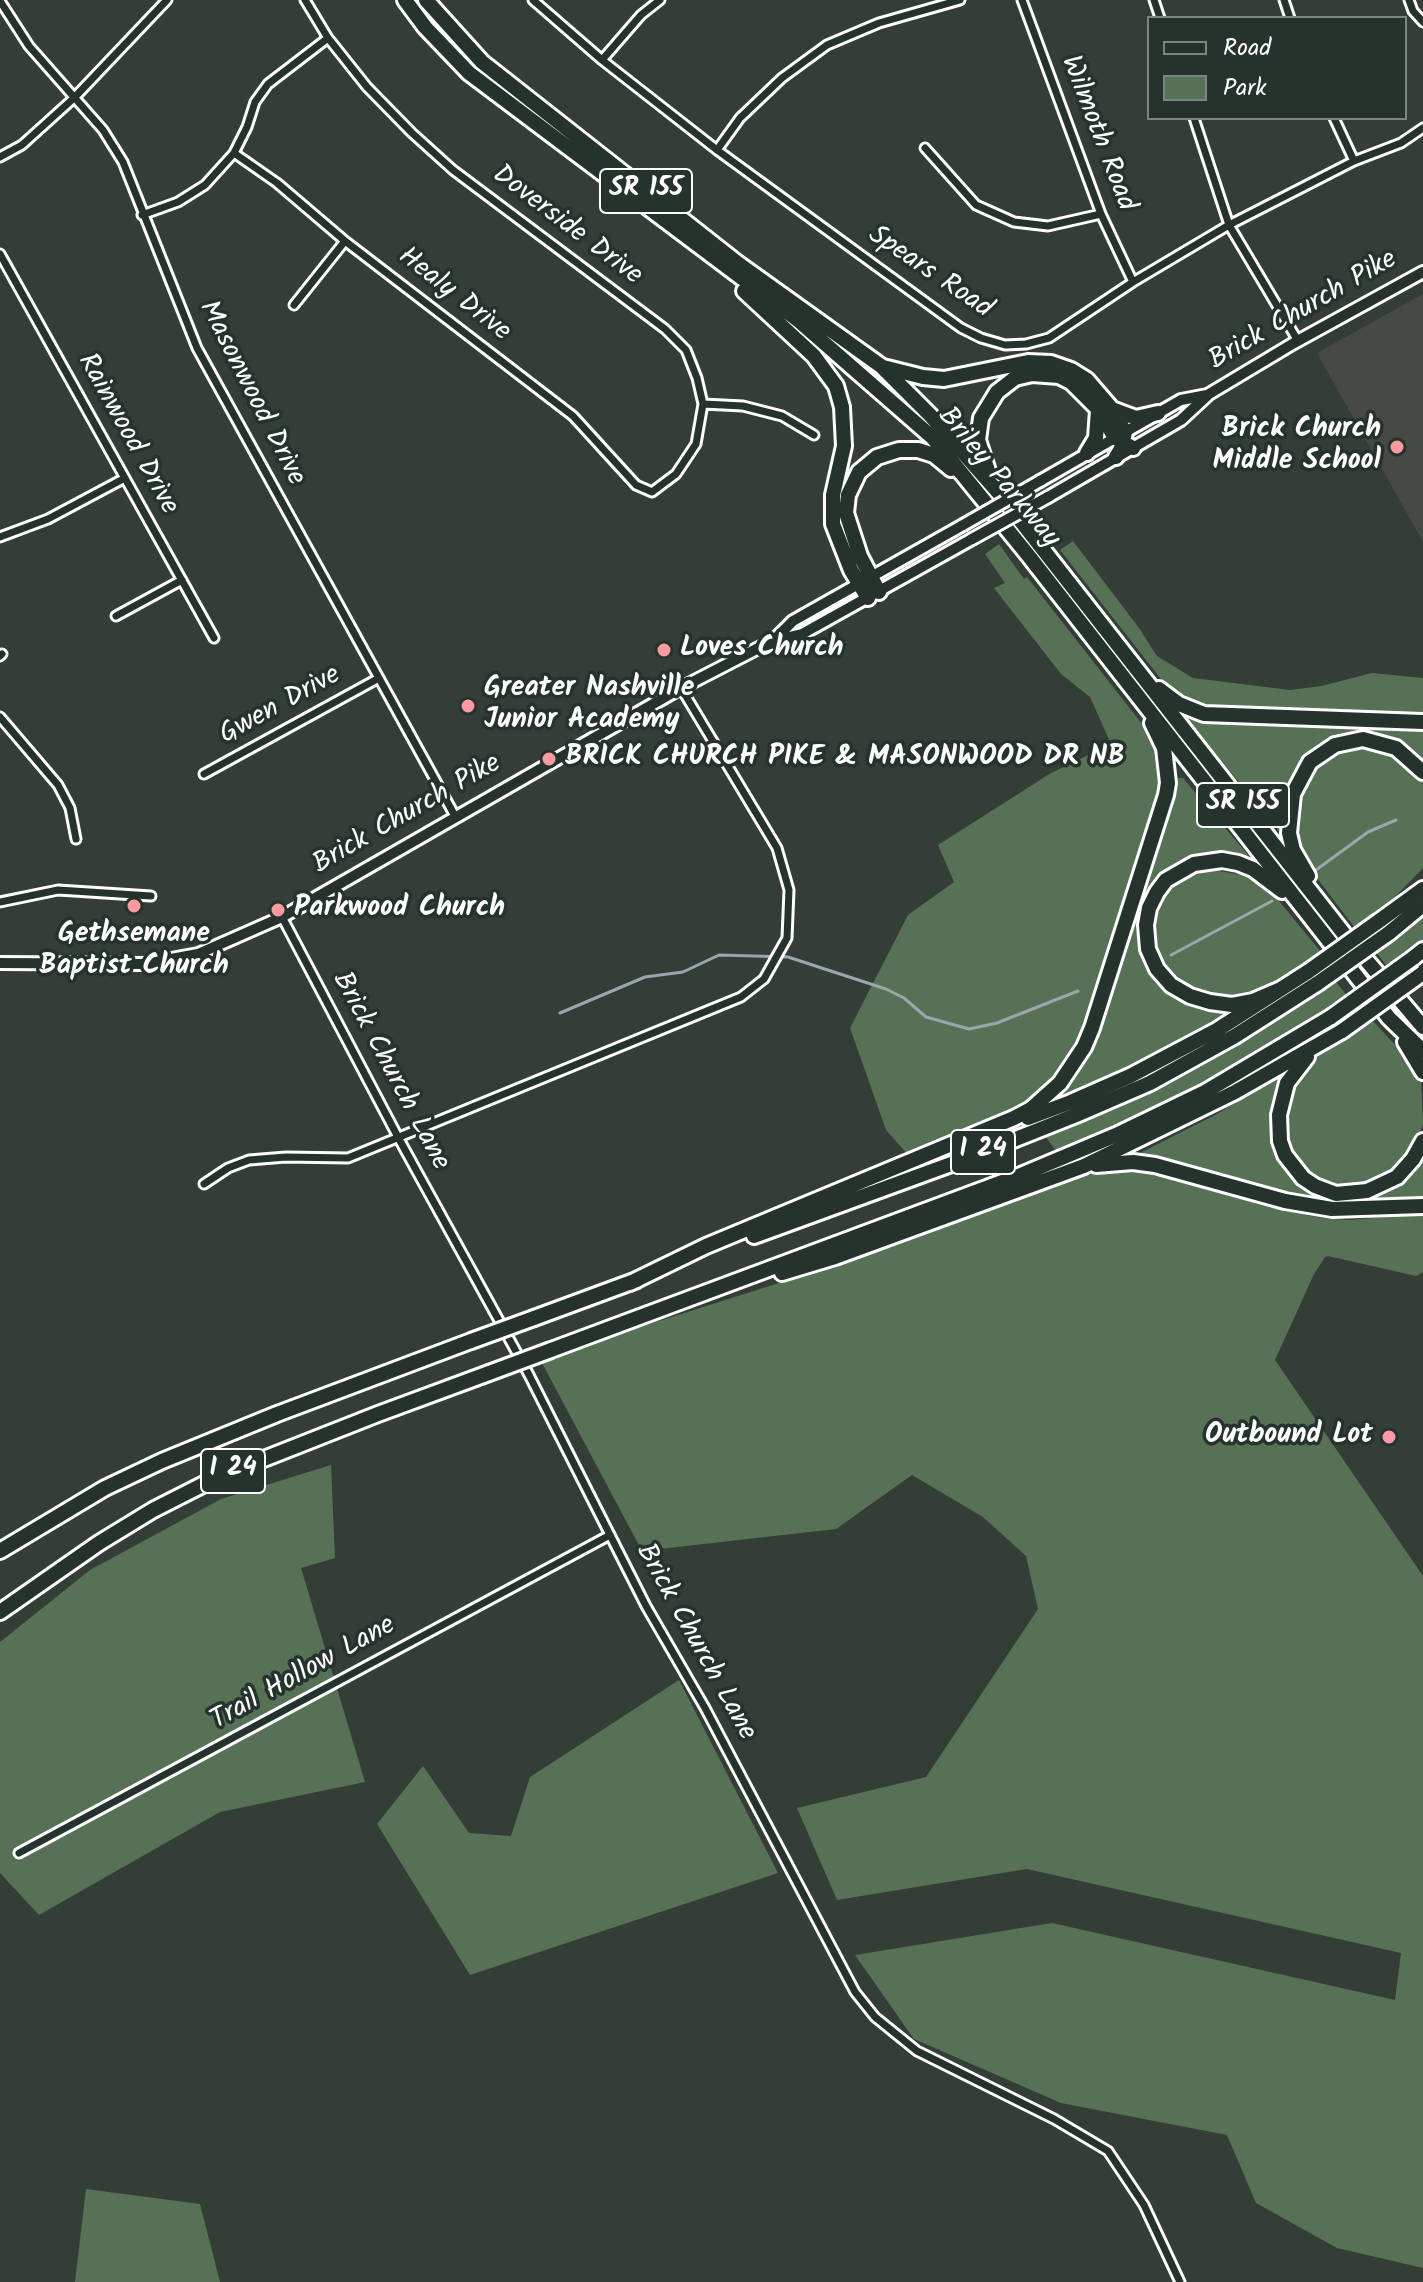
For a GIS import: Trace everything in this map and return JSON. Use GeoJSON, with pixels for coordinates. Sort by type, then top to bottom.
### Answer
{"type":"FeatureCollection","features":[{"type":"Feature","properties":{"kind":"highway","name":"Briley Parkway"},"geometry":{"type":"LineString","coordinates":[[405,0],[425,27],[469,73],[799,321],[924,429],[954,460],[1389,1018],[1423,1051]]}},
{"type":"Feature","properties":{"kind":"highway","name":"Briley Parkway"},"geometry":{"type":"LineString","coordinates":[[426,0],[482,62],[740,265],[881,366],[930,415],[998,492],[1344,934],[1423,1027]]}},
{"type":"Feature","properties":{"kind":"highway"},"geometry":{"type":"LineString","coordinates":[[688,239],[814,356],[836,386],[842,407],[844,446],[833,495],[833,524],[873,595]]}},
{"type":"Feature","properties":{"kind":"highway"},"geometry":{"type":"LineString","coordinates":[[881,366],[944,379],[1016,364],[1051,363],[1087,380],[1122,444]]}},
{"type":"Feature","properties":{"kind":"highway"},"geometry":{"type":"LineString","coordinates":[[998,492],[983,463],[978,440],[981,418],[997,392],[1015,378],[1047,373],[1071,382],[1105,409],[1136,418],[1158,413]]}},
{"type":"Feature","properties":{"kind":"highway"},"geometry":{"type":"LineString","coordinates":[[1087,453],[1096,438],[1105,409]]}},
{"type":"Feature","properties":{"kind":"highway"},"geometry":{"type":"LineString","coordinates":[[864,580],[846,513],[848,495],[859,472],[867,464],[886,453],[899,450],[918,450],[947,463],[1006,537],[1028,555]]}},
{"type":"Feature","properties":{"kind":"highway"},"geometry":{"type":"LineString","coordinates":[[967,1140],[1031,1109],[1060,1083],[1084,1047],[1112,967],[1168,783],[1164,748],[1158,733],[1119,672]]}},
{"type":"Feature","properties":{"kind":"highway"},"geometry":{"type":"LineString","coordinates":[[1142,676],[1179,704],[1204,714],[1423,722]]}},
{"type":"Feature","properties":{"kind":"highway"},"geometry":{"type":"LineString","coordinates":[[1344,934],[1293,850],[1289,811],[1299,778],[1322,752],[1335,745],[1363,739],[1396,748],[1423,772]]}},
{"type":"Feature","properties":{"kind":"highway"},"geometry":{"type":"LineString","coordinates":[[1314,977],[1253,1001],[1232,1005],[1190,996],[1171,985],[1157,969],[1148,949],[1146,925],[1149,908],[1166,880],[1194,864],[1222,860],[1238,863],[1268,879],[1316,925]]}},
{"type":"Feature","properties":{"kind":"highway"},"geometry":{"type":"LineString","coordinates":[[1384,927],[1423,879]]}},
{"type":"Feature","properties":{"kind":"highway"},"geometry":{"type":"LineString","coordinates":[[1397,908],[1423,889]]}},
{"type":"Feature","properties":{"kind":"highway","name":"I 24"},"geometry":{"type":"LineString","coordinates":[[0,1551],[70,1508],[162,1461],[277,1414],[1076,1115],[1150,1083],[1223,1043],[1384,927],[1423,905]]}},
{"type":"Feature","properties":{"kind":"highway","name":"I 24"},"geometry":{"type":"LineString","coordinates":[[0,1612],[99,1543],[153,1510],[218,1477],[364,1419],[1021,1175],[1116,1135],[1205,1092],[1331,1017],[1418,954]]}},
{"type":"Feature","properties":{"kind":"highway"},"geometry":{"type":"LineString","coordinates":[[674,1304],[835,1257],[1084,1166],[1180,1121],[1322,1043],[1423,973]]}},
{"type":"Feature","properties":{"kind":"highway"},"geometry":{"type":"LineString","coordinates":[[630,1283],[706,1246],[1130,1076],[1217,1030],[1281,989]]}},
{"type":"Feature","properties":{"kind":"highway"},"geometry":{"type":"LineString","coordinates":[[1389,1018],[1423,1072]]}},
{"type":"Feature","properties":{"kind":"highway"},"geometry":{"type":"LineString","coordinates":[[1322,1043],[1293,1073],[1280,1105],[1280,1141],[1291,1166],[1303,1178],[1336,1194],[1367,1191],[1397,1177],[1413,1159],[1423,1141]]}},
{"type":"Feature","properties":{"kind":"highway"},"geometry":{"type":"LineString","coordinates":[[1084,1166],[1133,1162],[1155,1165],[1285,1201],[1332,1209],[1423,1206]]}},
{"type":"Feature","properties":{"kind":"main road","name":"Brick Church Pike"},"geometry":{"type":"LineString","coordinates":[[772,641],[793,621],[1087,453],[1122,444],[1181,420],[1209,394],[1423,272]]}},
{"type":"Feature","properties":{"kind":"main road","name":"Brick Church Pike"},"geometry":{"type":"LineString","coordinates":[[0,963],[144,964],[198,954],[282,917],[681,688],[772,641],[802,634],[1048,497],[1122,444],[1158,413],[1181,400],[1209,394]]}},
{"type":"Feature","properties":{"kind":"street","name":"Doverside Drive"},"geometry":{"type":"LineString","coordinates":[[305,0],[328,38],[367,87],[412,133],[453,170],[665,329],[686,350],[703,404],[696,444],[676,474],[652,492],[636,485]]}},
{"type":"Feature","properties":{"kind":"street","name":"Spears Road"},"geometry":{"type":"LineString","coordinates":[[533,0],[602,60],[717,150],[961,328],[1005,345],[1049,338],[1133,282],[1229,225],[1354,161],[1401,143],[1423,128]]}},
{"type":"Feature","properties":{"kind":"street"},"geometry":{"type":"LineString","coordinates":[[602,60],[641,15],[660,0]]}},
{"type":"Feature","properties":{"kind":"street"},"geometry":{"type":"LineString","coordinates":[[717,150],[740,118],[782,78],[827,45],[879,23],[960,0]]}},
{"type":"Feature","properties":{"kind":"street","name":"Wilmoth Road"},"geometry":{"type":"LineString","coordinates":[[1022,0],[1101,214],[1133,282]]}},
{"type":"Feature","properties":{"kind":"street"},"geometry":{"type":"LineString","coordinates":[[1409,0],[1413,11],[1423,22]]}},
{"type":"Feature","properties":{"kind":"street","name":"Masonwood Drive"},"geometry":{"type":"LineString","coordinates":[[0,1],[29,46],[103,130],[123,162],[197,348],[455,816]]}},
{"type":"Feature","properties":{"kind":"street"},"geometry":{"type":"LineString","coordinates":[[0,157],[22,145],[74,98],[165,1]]}},
{"type":"Feature","properties":{"kind":"street"},"geometry":{"type":"LineString","coordinates":[[142,215],[178,202],[205,185],[234,153],[255,102],[268,84],[328,38]]}},
{"type":"Feature","properties":{"kind":"street"},"geometry":{"type":"LineString","coordinates":[[1195,120],[1229,225],[1298,341]]}},
{"type":"Feature","properties":{"kind":"street"},"geometry":{"type":"LineString","coordinates":[[1335,120],[1354,161]]}},
{"type":"Feature","properties":{"kind":"street"},"geometry":{"type":"LineString","coordinates":[[925,148],[976,205],[1014,222],[1048,226],[1101,214]]}},
{"type":"Feature","properties":{"kind":"street","name":"Healy Drive"},"geometry":{"type":"LineString","coordinates":[[234,153],[277,183],[345,241],[573,416],[636,485]]}},
{"type":"Feature","properties":{"kind":"street"},"geometry":{"type":"LineString","coordinates":[[294,305],[345,241]]}},
{"type":"Feature","properties":{"kind":"street","name":"Rainwood Drive"},"geometry":{"type":"LineString","coordinates":[[0,254],[214,638]]}},
{"type":"Feature","properties":{"kind":"street"},"geometry":{"type":"LineString","coordinates":[[703,404],[743,406],[782,416],[814,435]]}},
{"type":"Feature","properties":{"kind":"street"},"geometry":{"type":"LineString","coordinates":[[0,537],[48,519],[125,478]]}},
{"type":"Feature","properties":{"kind":"street"},"geometry":{"type":"LineString","coordinates":[[116,616],[182,580]]}},
{"type":"Feature","properties":{"kind":"street","name":"Gwen Drive"},"geometry":{"type":"LineString","coordinates":[[204,774],[379,678]]}},
{"type":"Feature","properties":{"kind":"street"},"geometry":{"type":"LineString","coordinates":[[204,1184],[228,1168],[249,1160],[348,1158],[741,997],[764,979],[787,938],[789,890],[777,848],[681,688]]}},
{"type":"Feature","properties":{"kind":"street"},"geometry":{"type":"LineString","coordinates":[[0,717],[58,785],[70,808],[76,839]]}},
{"type":"Feature","properties":{"kind":"street"},"geometry":{"type":"LineString","coordinates":[[0,902],[58,890],[151,896]]}},
{"type":"Feature","properties":{"kind":"street","name":"Brick Church Lane"},"geometry":{"type":"LineString","coordinates":[[282,917],[529,1375],[646,1606],[705,1708],[855,1992],[887,2029],[917,2051],[1054,2119],[1108,2151],[1144,2205],[1180,2282]]}},
{"type":"Feature","properties":{"kind":"street","name":"Trail Hollow Lane"},"geometry":{"type":"LineString","coordinates":[[19,1853],[610,1535]]}},
{"type":"Feature","properties":{"kind":"shaded area","name":"Brick Church Middle School"},"geometry":{"type":"Polygon","coordinates":[[[1423,294],[1423,542],[1317,353],[1423,294]]]}},
{"type":"Feature","properties":{"kind":"green space"},"geometry":{"type":"Polygon","coordinates":[[[1073,541],[1157,656],[1193,678],[1290,690],[1372,673],[1423,678],[1423,716],[1210,712],[1175,697],[1060,550],[1073,541]]]}},
{"type":"Feature","properties":{"kind":"green space"},"geometry":{"type":"Polygon","coordinates":[[[999,544],[1146,729],[1154,744],[1159,788],[1085,1026],[1069,1061],[1052,1084],[1033,1100],[909,1156],[886,1130],[850,1028],[908,915],[954,882],[938,845],[1051,773],[1111,744],[1090,697],[1061,674],[994,588],[1005,583],[985,554],[999,544]]]}},
{"type":"Feature","properties":{"kind":"green space"},"geometry":{"type":"Polygon","coordinates":[[[1188,715],[1224,724],[1423,728],[1423,763],[1399,744],[1379,736],[1361,734],[1312,753],[1284,833],[1281,834],[1189,721],[1188,715]]]}},
{"type":"Feature","properties":{"kind":"green space"},"geometry":{"type":"Polygon","coordinates":[[[1350,748],[1382,748],[1400,757],[1413,768],[1423,783],[1423,868],[1389,903],[1355,928],[1307,865],[1296,842],[1294,816],[1299,796],[1318,767],[1350,748]]]}},
{"type":"Feature","properties":{"kind":"green space"},"geometry":{"type":"Polygon","coordinates":[[[1178,778],[1183,778],[1254,862],[1187,861],[1141,918],[1139,939],[1145,957],[1176,996],[1204,1009],[1228,1010],[1230,1013],[1126,1069],[1042,1107],[1061,1089],[1152,858],[1178,778]]]}},
{"type":"Feature","properties":{"kind":"green space"},"geometry":{"type":"Polygon","coordinates":[[[1207,869],[1255,877],[1265,884],[1321,952],[1270,987],[1247,997],[1227,998],[1205,994],[1173,976],[1156,952],[1154,917],[1161,900],[1177,882],[1192,872],[1207,869]]]}},
{"type":"Feature","properties":{"kind":"green space"},"geometry":{"type":"Polygon","coordinates":[[[1423,918],[1423,943],[1388,968],[1377,953],[1423,918]]]}},
{"type":"Feature","properties":{"kind":"green space"},"geometry":{"type":"Polygon","coordinates":[[[1336,982],[1348,997],[1274,1046],[1203,1086],[1132,1122],[1058,1154],[1046,1137],[1137,1098],[1210,1060],[1336,982]]]}},
{"type":"Feature","properties":{"kind":"green space"},"geometry":{"type":"Polygon","coordinates":[[[1372,1020],[1412,1063],[1421,1080],[1423,1123],[1419,1137],[1405,1159],[1391,1172],[1357,1186],[1337,1186],[1317,1179],[1302,1168],[1289,1146],[1284,1125],[1288,1103],[1299,1077],[1318,1056],[1372,1020]]]}},
{"type":"Feature","properties":{"kind":"green space"},"geometry":{"type":"Polygon","coordinates":[[[1286,1073],[1276,1097],[1274,1128],[1286,1166],[1358,1199],[1423,1152],[1423,1201],[1357,1205],[1296,1198],[1140,1153],[1215,1115],[1286,1073]]]}},
{"type":"Feature","properties":{"kind":"green space"},"geometry":{"type":"Polygon","coordinates":[[[1106,1170],[1133,1170],[1165,1176],[1264,1206],[1322,1218],[1349,1220],[1423,1214],[1423,1272],[1416,1276],[1325,1257],[1314,1274],[1275,1360],[1423,1576],[1423,2268],[1337,2248],[1256,2203],[1227,2135],[1061,2103],[914,2039],[855,1955],[1052,1923],[1395,2000],[1401,1953],[1027,1869],[837,1900],[797,1808],[926,1777],[1038,1609],[1026,1556],[983,1517],[912,1475],[836,1529],[642,1551],[542,1363],[634,1329],[892,1247],[1106,1170]]]}},
{"type":"Feature","properties":{"kind":"green space"},"geometry":{"type":"Polygon","coordinates":[[[331,1465],[335,1558],[301,1568],[365,1782],[220,1812],[39,1915],[0,1873],[0,1642],[90,1570],[221,1499],[331,1465]]]}},
{"type":"Feature","properties":{"kind":"green space"},"geometry":{"type":"Polygon","coordinates":[[[679,1680],[778,1873],[470,1975],[377,1824],[423,1766],[469,1833],[511,1836],[530,1777],[679,1680]]]}},
{"type":"Feature","properties":{"kind":"green space"},"geometry":{"type":"Polygon","coordinates":[[[86,2189],[200,2204],[220,2282],[75,2282],[86,2189]]]}},
{"type":"Feature","properties":{"kind":"waterway"},"geometry":{"type":"LineString","coordinates":[[1316,870],[1368,832],[1396,820]]}},
{"type":"Feature","properties":{"kind":"waterway"},"geometry":{"type":"LineString","coordinates":[[1171,955],[1272,901]]}},
{"type":"Feature","properties":{"kind":"waterway"},"geometry":{"type":"LineString","coordinates":[[560,1013],[645,977],[683,972],[719,955],[788,957],[886,989],[904,998],[926,1017],[969,1029],[997,1023],[1078,991]]}},
{"type":"Feature","properties":{"kind":"place","name":"Brick Church Middle School"},"geometry":{"type":"Point","coordinates":[1397,447]}},
{"type":"Feature","properties":{"kind":"place","name":"Loves Church"},"geometry":{"type":"Point","coordinates":[664,650]}},
{"type":"Feature","properties":{"kind":"place","name":"Greater Nashville Junior Academy"},"geometry":{"type":"Point","coordinates":[468,706]}},
{"type":"Feature","properties":{"kind":"place","name":"BRICK CHURCH PIKE & MASONWOOD DR NB"},"geometry":{"type":"Point","coordinates":[549,759]}},
{"type":"Feature","properties":{"kind":"place","name":"Gethsemane Baptist Church"},"geometry":{"type":"Point","coordinates":[134,906]}},
{"type":"Feature","properties":{"kind":"place","name":"Parkwood Church"},"geometry":{"type":"Point","coordinates":[278,910]}},
{"type":"Feature","properties":{"kind":"place","name":"Outbound Lot"},"geometry":{"type":"Point","coordinates":[1389,1437]}}]}
